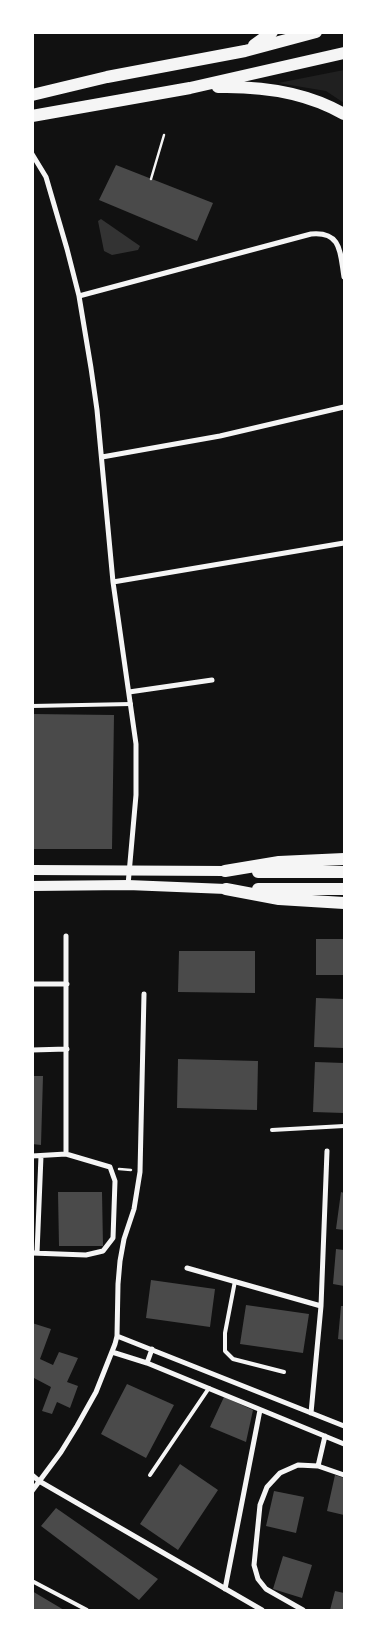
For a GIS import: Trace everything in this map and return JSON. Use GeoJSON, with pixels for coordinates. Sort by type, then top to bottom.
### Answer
{"type":"FeatureCollection","features":[{"type":"Feature","properties":{"kind":"main road"},"geometry":{"type":"LineString","coordinates":[[245,51],[272,32]]}},
{"type":"Feature","properties":{"kind":"main road"},"geometry":{"type":"LineString","coordinates":[[32,95],[107,77],[245,51],[316,32]]}},
{"type":"Feature","properties":{"kind":"main road"},"geometry":{"type":"LineString","coordinates":[[32,116],[190,88],[344,53]]}},
{"type":"Feature","properties":{"kind":"main road"},"geometry":{"type":"LineString","coordinates":[[190,88],[246,86],[282,92],[310,98],[331,106],[344,114]]}},
{"type":"Feature","properties":{"kind":"main road"},"geometry":{"type":"LineString","coordinates":[[225,871],[279,862],[344,859]]}},
{"type":"Feature","properties":{"kind":"main road"},"geometry":{"type":"LineString","coordinates":[[32,870],[344,872]]}},
{"type":"Feature","properties":{"kind":"main road"},"geometry":{"type":"LineString","coordinates":[[32,886],[128,885],[226,889],[344,889]]}},
{"type":"Feature","properties":{"kind":"main road"},"geometry":{"type":"LineString","coordinates":[[226,889],[279,899],[344,903]]}},
{"type":"Feature","properties":{"kind":"street"},"geometry":{"type":"LineString","coordinates":[[32,154],[46,177],[57,213],[79,296],[92,368],[113,582],[136,744],[136,786],[128,885]]}},
{"type":"Feature","properties":{"kind":"street"},"geometry":{"type":"LineString","coordinates":[[79,296],[317,233],[331,236],[338,244],[344,277]]}},
{"type":"Feature","properties":{"kind":"street"},"geometry":{"type":"LineString","coordinates":[[102,457],[220,436],[344,407]]}},
{"type":"Feature","properties":{"kind":"street"},"geometry":{"type":"LineString","coordinates":[[113,582],[344,543]]}},
{"type":"Feature","properties":{"kind":"street"},"geometry":{"type":"LineString","coordinates":[[129,692],[212,680]]}},
{"type":"Feature","properties":{"kind":"street"},"geometry":{"type":"LineString","coordinates":[[66,936],[66,1154]]}},
{"type":"Feature","properties":{"kind":"street"},"geometry":{"type":"LineString","coordinates":[[32,984],[67,984]]}},
{"type":"Feature","properties":{"kind":"street"},"geometry":{"type":"LineString","coordinates":[[32,1491],[62,1452],[96,1392],[117,1336],[120,1261],[124,1239],[134,1209],[140,1172],[144,994]]}},
{"type":"Feature","properties":{"kind":"street"},"geometry":{"type":"LineString","coordinates":[[32,1050],[67,1049]]}},
{"type":"Feature","properties":{"kind":"street"},"geometry":{"type":"LineString","coordinates":[[311,1413],[321,1306],[327,1151]]}},
{"type":"Feature","properties":{"kind":"street"},"geometry":{"type":"LineString","coordinates":[[32,1156],[66,1154],[110,1167],[115,1181],[113,1238],[103,1252],[86,1255],[35,1253],[41,1156]]}},
{"type":"Feature","properties":{"kind":"street"},"geometry":{"type":"LineString","coordinates":[[188,1268],[321,1306]]}},
{"type":"Feature","properties":{"kind":"street"},"geometry":{"type":"LineString","coordinates":[[117,1336],[344,1426]]}},
{"type":"Feature","properties":{"kind":"street"},"geometry":{"type":"LineString","coordinates":[[147,1363],[152,1349]]}},
{"type":"Feature","properties":{"kind":"street"},"geometry":{"type":"LineString","coordinates":[[112,1352],[147,1363],[344,1444]]}},
{"type":"Feature","properties":{"kind":"street"},"geometry":{"type":"LineString","coordinates":[[225,1589],[260,1410]]}},
{"type":"Feature","properties":{"kind":"street"},"geometry":{"type":"LineString","coordinates":[[318,1466],[325,1436]]}},
{"type":"Feature","properties":{"kind":"street"},"geometry":{"type":"LineString","coordinates":[[303,1610],[266,1589],[258,1579],[254,1565],[260,1505],[267,1487],[280,1473],[298,1465],[318,1466],[344,1475]]}},
{"type":"Feature","properties":{"kind":"street"},"geometry":{"type":"LineString","coordinates":[[32,1475],[39,1481],[262,1610]]}},
{"type":"Feature","properties":{"kind":"lane"},"geometry":{"type":"LineString","coordinates":[[32,706],[131,704]]}},
{"type":"Feature","properties":{"kind":"lane"},"geometry":{"type":"LineString","coordinates":[[272,1130],[344,1126]]}},
{"type":"Feature","properties":{"kind":"lane"},"geometry":{"type":"LineString","coordinates":[[235,1281],[225,1333],[225,1351],[233,1359],[284,1372]]}},
{"type":"Feature","properties":{"kind":"lane"},"geometry":{"type":"LineString","coordinates":[[150,1475],[209,1388]]}},
{"type":"Feature","properties":{"kind":"lane"},"geometry":{"type":"LineString","coordinates":[[32,1581],[87,1610]]}},
{"type":"Feature","properties":{"kind":"path"},"geometry":{"type":"LineString","coordinates":[[151,179],[164,135]]}},
{"type":"Feature","properties":{"kind":"path"},"geometry":{"type":"LineString","coordinates":[[110,1167],[140,1172]]}},
{"type":"Feature","properties":{"kind":"shaded area"},"geometry":{"type":"Polygon","coordinates":[[[344,70],[344,103],[326,91],[278,83],[344,70]]]}},
{"type":"Feature","properties":{"kind":"shaded area"},"geometry":{"type":"Polygon","coordinates":[[[101,219],[140,246],[138,250],[112,255],[104,251],[98,221],[101,219]]]}},
{"type":"Feature","properties":{"kind":"building"},"geometry":{"type":"Polygon","coordinates":[[[116,165],[213,203],[197,241],[99,200],[116,165]]]}},
{"type":"Feature","properties":{"kind":"building"},"geometry":{"type":"Polygon","coordinates":[[[32,714],[114,715],[112,849],[32,849],[32,714]]]}},
{"type":"Feature","properties":{"kind":"building"},"geometry":{"type":"Polygon","coordinates":[[[316,939],[344,939],[344,975],[316,975],[316,939]]]}},
{"type":"Feature","properties":{"kind":"building"},"geometry":{"type":"Polygon","coordinates":[[[179,951],[255,951],[255,993],[178,992],[179,951]]]}},
{"type":"Feature","properties":{"kind":"building"},"geometry":{"type":"Polygon","coordinates":[[[316,998],[344,999],[344,1048],[314,1047],[316,998]]]}},
{"type":"Feature","properties":{"kind":"building"},"geometry":{"type":"Polygon","coordinates":[[[178,1059],[258,1061],[257,1110],[177,1108],[178,1059]]]}},
{"type":"Feature","properties":{"kind":"building"},"geometry":{"type":"Polygon","coordinates":[[[315,1062],[344,1063],[344,1113],[313,1112],[315,1062]]]}},
{"type":"Feature","properties":{"kind":"building"},"geometry":{"type":"Polygon","coordinates":[[[32,1076],[43,1076],[41,1145],[32,1144],[32,1076]]]}},
{"type":"Feature","properties":{"kind":"building"},"geometry":{"type":"Polygon","coordinates":[[[58,1192],[102,1192],[103,1246],[59,1246],[58,1192]]]}},
{"type":"Feature","properties":{"kind":"building"},"geometry":{"type":"Polygon","coordinates":[[[341,1192],[344,1193],[344,1230],[336,1229],[341,1192]]]}},
{"type":"Feature","properties":{"kind":"building"},"geometry":{"type":"Polygon","coordinates":[[[336,1249],[344,1250],[344,1286],[333,1284],[336,1249]]]}},
{"type":"Feature","properties":{"kind":"building"},"geometry":{"type":"Polygon","coordinates":[[[151,1280],[215,1289],[210,1327],[146,1318],[151,1280]]]}},
{"type":"Feature","properties":{"kind":"building"},"geometry":{"type":"Polygon","coordinates":[[[246,1305],[309,1314],[303,1353],[240,1344],[246,1305]]]}},
{"type":"Feature","properties":{"kind":"building"},"geometry":{"type":"Polygon","coordinates":[[[341,1306],[344,1306],[344,1340],[338,1339],[341,1306]]]}},
{"type":"Feature","properties":{"kind":"building"},"geometry":{"type":"Polygon","coordinates":[[[32,1323],[51,1329],[40,1359],[53,1365],[59,1352],[78,1358],[67,1382],[78,1386],[70,1408],[57,1402],[52,1414],[42,1411],[51,1387],[34,1378],[32,1381],[32,1323]]]}},
{"type":"Feature","properties":{"kind":"building"},"geometry":{"type":"Polygon","coordinates":[[[127,1384],[174,1405],[146,1458],[101,1434],[127,1384]]]}},
{"type":"Feature","properties":{"kind":"building"},"geometry":{"type":"Polygon","coordinates":[[[224,1397],[253,1410],[246,1442],[210,1427],[224,1397]]]}},
{"type":"Feature","properties":{"kind":"building"},"geometry":{"type":"Polygon","coordinates":[[[180,1464],[218,1490],[178,1550],[140,1524],[180,1464]]]}},
{"type":"Feature","properties":{"kind":"building"},"geometry":{"type":"Polygon","coordinates":[[[335,1475],[344,1478],[344,1515],[327,1511],[335,1475]]]}},
{"type":"Feature","properties":{"kind":"building"},"geometry":{"type":"Polygon","coordinates":[[[274,1491],[304,1497],[296,1533],[266,1526],[274,1491]]]}},
{"type":"Feature","properties":{"kind":"building"},"geometry":{"type":"Polygon","coordinates":[[[56,1508],[158,1579],[139,1600],[41,1526],[56,1508]]]}},
{"type":"Feature","properties":{"kind":"building"},"geometry":{"type":"Polygon","coordinates":[[[283,1556],[312,1565],[302,1598],[273,1589],[283,1556]]]}},
{"type":"Feature","properties":{"kind":"building"},"geometry":{"type":"Polygon","coordinates":[[[32,1591],[64,1610],[32,1610],[32,1591]]]}},
{"type":"Feature","properties":{"kind":"building"},"geometry":{"type":"Polygon","coordinates":[[[335,1591],[344,1593],[344,1610],[330,1610],[335,1591]]]}}]}
